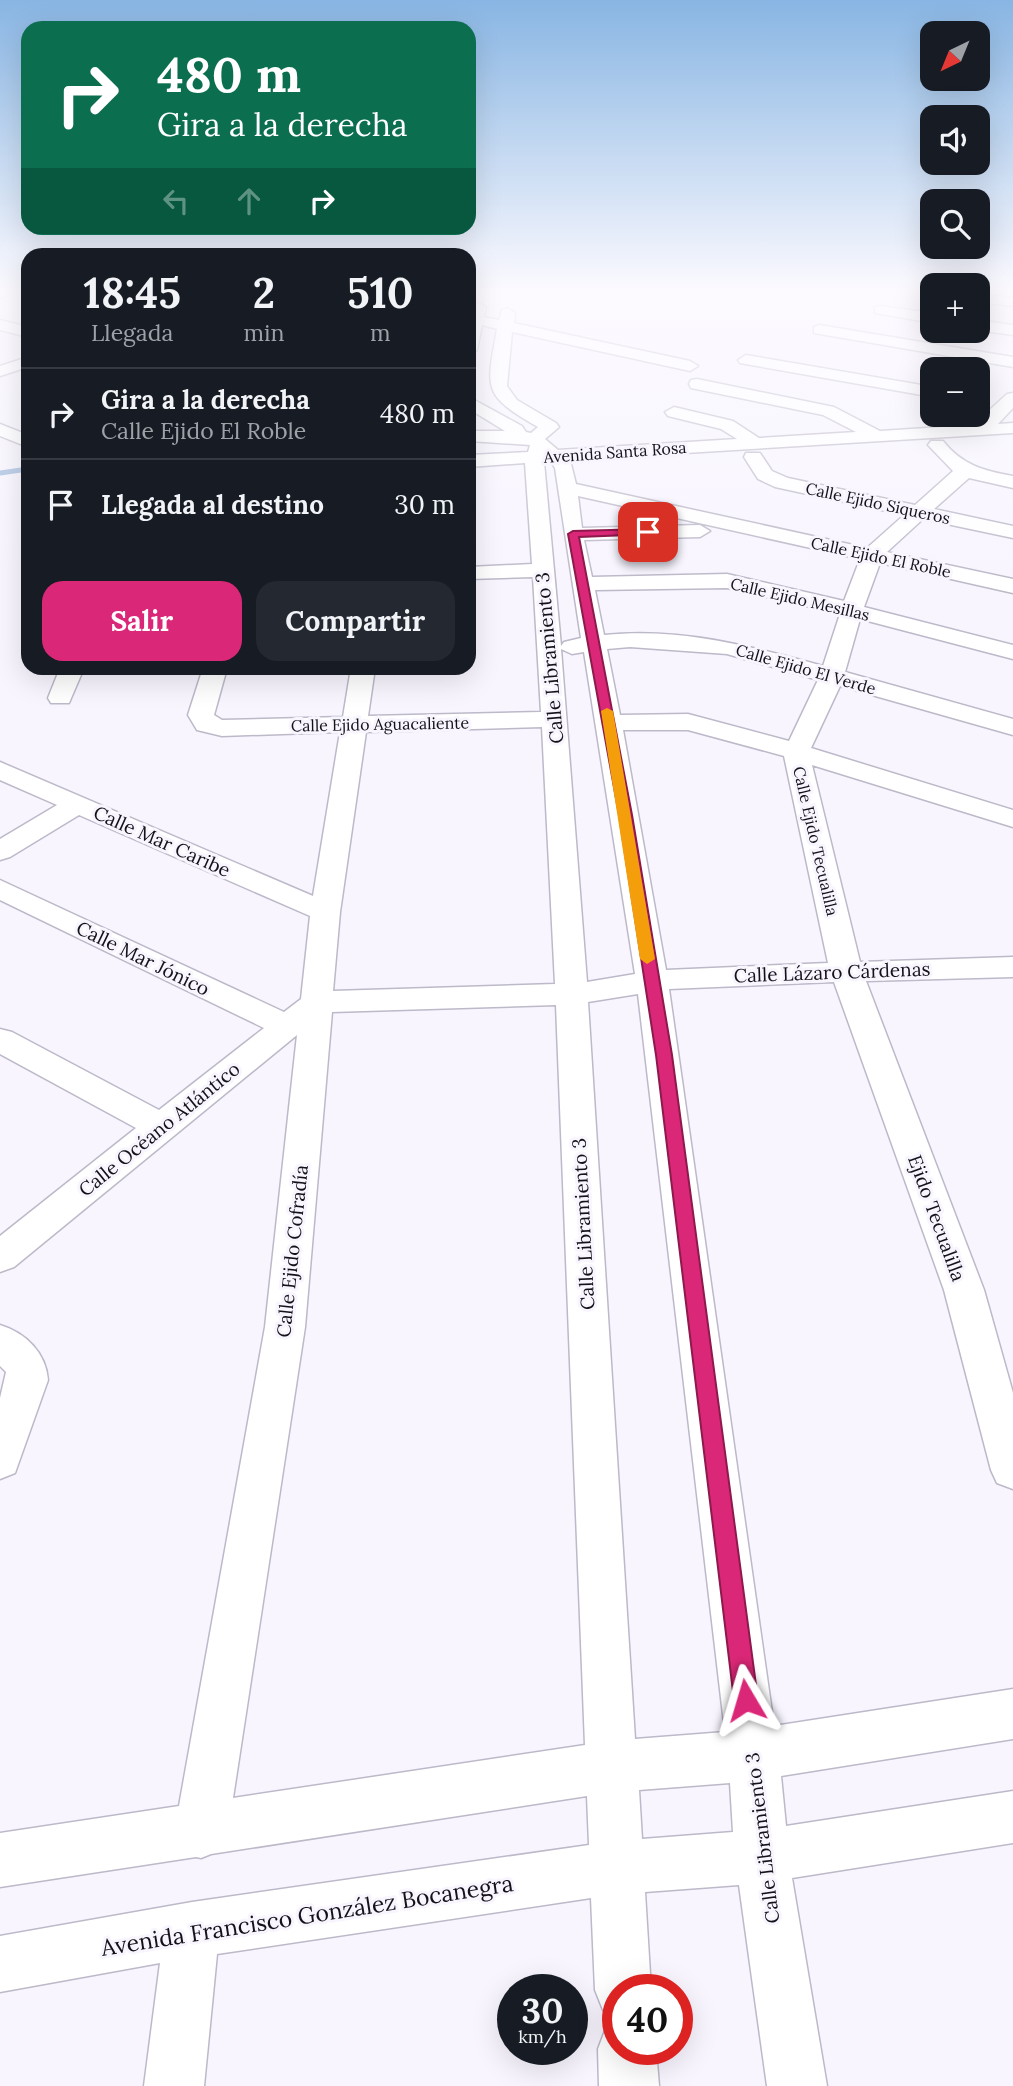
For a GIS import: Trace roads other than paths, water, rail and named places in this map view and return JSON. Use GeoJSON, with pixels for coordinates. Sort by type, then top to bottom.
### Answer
{"type":"FeatureCollection","features":[{"type":"Feature","properties":{"kind":"street"},"geometry":{"type":"LineString","coordinates":[[498,387],[512,403],[550,427],[543,457]]}},
{"type":"Feature","properties":{"kind":"street"},"geometry":{"type":"LineString","coordinates":[[713,387],[828,411],[876,435]]}},
{"type":"Feature","properties":{"kind":"street"},"geometry":{"type":"LineString","coordinates":[[990,402],[1010,402]]}},
{"type":"Feature","properties":{"kind":"street"},"geometry":{"type":"LineString","coordinates":[[977,430],[1010,402]]}},
{"type":"Feature","properties":{"kind":"street"},"geometry":{"type":"LineString","coordinates":[[476,406],[516,430],[543,457]]}},
{"type":"Feature","properties":{"kind":"street"},"geometry":{"type":"LineString","coordinates":[[0,411],[21,419]]}},
{"type":"Feature","properties":{"kind":"street","name":"Calle Ejido Siqueros"},"geometry":{"type":"LineString","coordinates":[[674,412],[727,425],[753,449],[765,475],[782,483],[1013,533]]}},
{"type":"Feature","properties":{"kind":"street","name":"Avenida Santa Rosa"},"geometry":{"type":"LineString","coordinates":[[753,449],[876,435],[1013,428]]}},
{"type":"Feature","properties":{"kind":"street"},"geometry":{"type":"LineString","coordinates":[[0,429],[21,439]]}},
{"type":"Feature","properties":{"kind":"street"},"geometry":{"type":"LineString","coordinates":[[476,438],[543,457]]}},
{"type":"Feature","properties":{"kind":"street","name":"Avenida Santa Rosa"},"geometry":{"type":"LineString","coordinates":[[476,461],[753,449],[937,446],[1013,441]]}},
{"type":"Feature","properties":{"kind":"street"},"geometry":{"type":"LineString","coordinates":[[937,446],[947,461],[964,472],[1013,482]]}},
{"type":"Feature","properties":{"kind":"street","name":"Avenida Santa Rosa"},"geometry":{"type":"LineString","coordinates":[[476,471],[543,457]]}},
{"type":"Feature","properties":{"kind":"street","name":"Calle Ejido El Roble"},"geometry":{"type":"LineString","coordinates":[[543,457],[748,529],[873,553],[1013,586]]}},
{"type":"Feature","properties":{"kind":"street","name":"Calle Libramiento 3"},"geometry":{"type":"LineString","coordinates":[[543,457],[573,534],[609,723],[664,1055],[753,1755],[762,1857],[797,2086]]}},
{"type":"Feature","properties":{"kind":"street","name":"Calle Libramiento 3"},"geometry":{"type":"LineString","coordinates":[[543,457],[542,570],[555,719],[572,994],[622,1974]]}},
{"type":"Feature","properties":{"kind":"street","name":"Calle Ejido Tecualilla"},"geometry":{"type":"LineString","coordinates":[[846,971],[796,753],[832,676],[873,553],[964,472]]}},
{"type":"Feature","properties":{"kind":"street","name":"Calle Ejido El Roble"},"geometry":{"type":"LineString","coordinates":[[573,534],[748,529]]}},
{"type":"Feature","properties":{"kind":"street"},"geometry":{"type":"LineString","coordinates":[[476,573],[542,570]]}},
{"type":"Feature","properties":{"kind":"street","name":"Calle Ejido Mesillas"},"geometry":{"type":"LineString","coordinates":[[583,584],[727,581],[1013,652]]}},
{"type":"Feature","properties":{"kind":"street","name":"Calle Ejido El Verde"},"geometry":{"type":"LineString","coordinates":[[550,652],[594,642],[717,645],[1013,727]]}},
{"type":"Feature","properties":{"kind":"street"},"geometry":{"type":"LineString","coordinates":[[60,698],[69,675]]}},
{"type":"Feature","properties":{"kind":"street","name":"Calle Ejido Aguacaliente"},"geometry":{"type":"LineString","coordinates":[[213,675],[201,715],[206,725],[222,728],[555,719]]}},
{"type":"Feature","properties":{"kind":"street","name":"Calle Ejido Cofradía"},"geometry":{"type":"LineString","coordinates":[[201,1832],[285,1327],[325,912],[362,675]]}},
{"type":"Feature","properties":{"kind":"street"},"geometry":{"type":"LineString","coordinates":[[609,723],[688,722],[741,734],[1013,819]]}},
{"type":"Feature","properties":{"kind":"street","name":"Calle Mar Caribe"},"geometry":{"type":"LineString","coordinates":[[0,770],[325,912]]}},
{"type":"Feature","properties":{"kind":"street"},"geometry":{"type":"LineString","coordinates":[[0,851],[77,804]]}},
{"type":"Feature","properties":{"kind":"street","name":"Calle Mar Jónico"},"geometry":{"type":"LineString","coordinates":[[0,889],[287,1026]]}},
{"type":"Feature","properties":{"kind":"street","name":"Calle Lázaro Cárdenas"},"geometry":{"type":"LineString","coordinates":[[317,1002],[572,994],[683,978],[1013,967]]}},
{"type":"Feature","properties":{"kind":"street","name":"Ejido Tecualilla"},"geometry":{"type":"LineString","coordinates":[[846,971],[964,1290],[1013,1470]]}},
{"type":"Feature","properties":{"kind":"street","name":"Calle Océano Atlántico"},"geometry":{"type":"LineString","coordinates":[[5,1246],[162,1127],[317,1002]]}},
{"type":"Feature","properties":{"kind":"street"},"geometry":{"type":"LineString","coordinates":[[0,1040],[162,1127]]}},
{"type":"Feature","properties":{"kind":"street"},"geometry":{"type":"LineString","coordinates":[[0,1342],[26,1365],[27,1380],[0,1460]]}},
{"type":"Feature","properties":{"kind":"street"},"geometry":{"type":"LineString","coordinates":[[0,1860],[201,1832],[611,1767],[753,1755],[1013,1714]]}},
{"type":"Feature","properties":{"kind":"street","name":"Avenida Francisco González Bocanegra"},"geometry":{"type":"LineString","coordinates":[[0,1964],[192,1930],[615,1868],[762,1857],[1013,1817]]}},
{"type":"Feature","properties":{"kind":"street"},"geometry":{"type":"LineString","coordinates":[[173,2086],[192,1930]]}},
{"type":"Feature","properties":{"kind":"street"},"geometry":{"type":"LineString","coordinates":[[628,2065],[629,2086]]}},
{"type":"Feature","properties":{"kind":"waterway"},"geometry":{"type":"LineString","coordinates":[[0,473],[21,470]]}}]}
